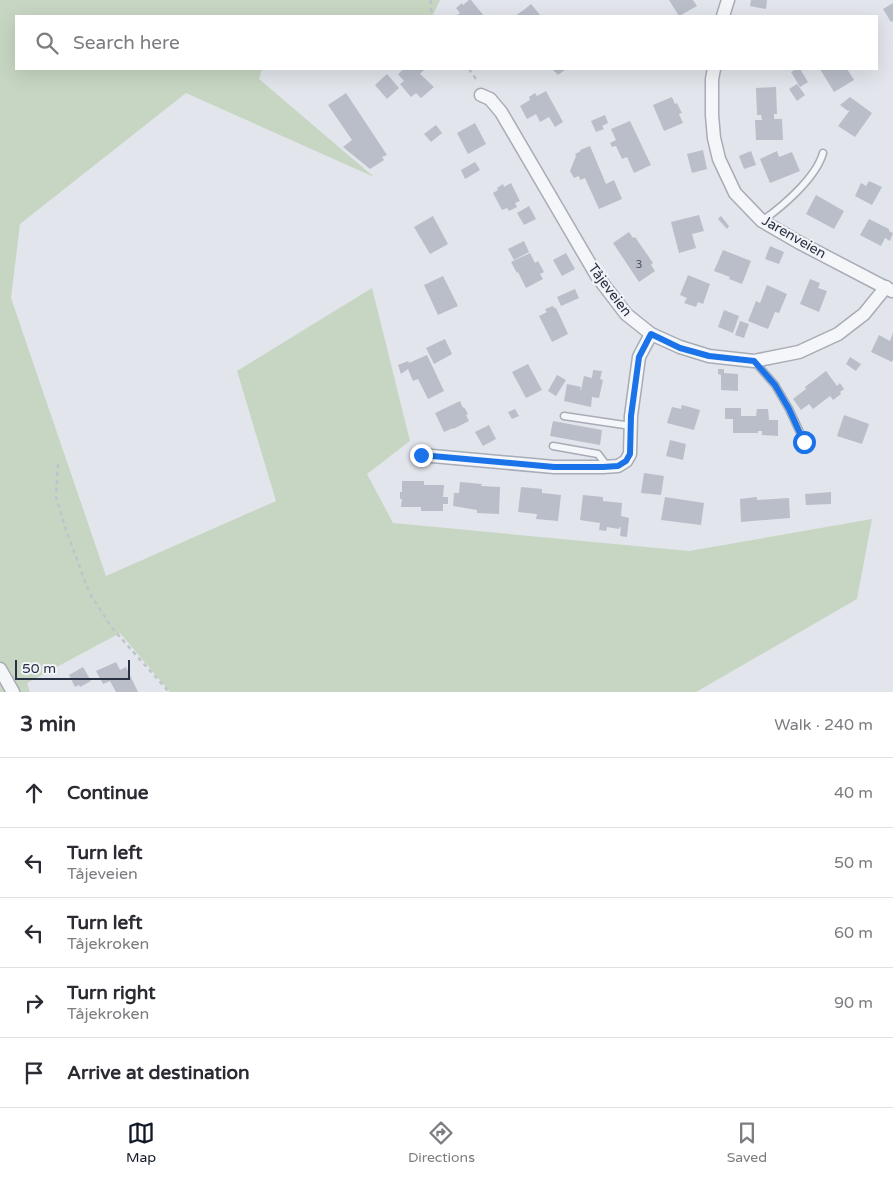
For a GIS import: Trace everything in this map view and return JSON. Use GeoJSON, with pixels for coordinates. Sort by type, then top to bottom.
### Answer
{"type":"FeatureCollection","features":[{"type":"Feature","properties":{"kind":"street"},"geometry":{"type":"LineString","coordinates":[[723,15],[728,0]]}},
{"type":"Feature","properties":{"kind":"street","name":"Jarenveien"},"geometry":{"type":"LineString","coordinates":[[714,70],[712,115],[714,138],[719,159],[735,193],[762,221],[889,289]]}},
{"type":"Feature","properties":{"kind":"street","name":"Tåjeveien"},"geometry":{"type":"LineString","coordinates":[[481,95],[490,99],[502,112],[597,276],[626,314],[651,334],[680,348],[709,356],[754,361],[799,352],[838,334],[864,314],[889,289]]}},
{"type":"Feature","properties":{"kind":"street"},"geometry":{"type":"LineString","coordinates":[[421,455],[554,467],[618,466],[626,461],[630,454],[630,426],[639,357],[651,334]]}},
{"type":"Feature","properties":{"kind":"street"},"geometry":{"type":"LineString","coordinates":[[0,669],[13,692]]}},
{"type":"Feature","properties":{"kind":"lane"},"geometry":{"type":"LineString","coordinates":[[762,221],[775,212],[809,178],[821,160],[822,153]]}},
{"type":"Feature","properties":{"kind":"lane"},"geometry":{"type":"LineString","coordinates":[[754,361],[775,385],[789,409],[804,442]]}},
{"type":"Feature","properties":{"kind":"lane"},"geometry":{"type":"LineString","coordinates":[[564,416],[630,426]]}},
{"type":"Feature","properties":{"kind":"lane"},"geometry":{"type":"LineString","coordinates":[[553,446],[598,454],[608,466]]}},
{"type":"Feature","properties":{"kind":"path"},"geometry":{"type":"LineString","coordinates":[[431,0],[434,15]]}},
{"type":"Feature","properties":{"kind":"path"},"geometry":{"type":"LineString","coordinates":[[58,464],[56,497],[89,592],[112,628],[169,692]]}},
{"type":"Feature","properties":{"kind":"green space"},"geometry":{"type":"Polygon","coordinates":[[[0,0],[440,0],[433,15],[15,15],[15,70],[262,70],[259,79],[374,177],[186,93],[20,224],[11,298],[106,576],[276,501],[237,371],[372,288],[410,441],[367,474],[393,523],[689,551],[872,519],[857,599],[696,692],[170,692],[120,633],[27,683],[30,692],[0,692],[0,0]]]}},
{"type":"Feature","properties":{"kind":"building"},"geometry":{"type":"Polygon","coordinates":[[[471,0],[483,15],[457,15],[460,13],[456,8],[462,3],[463,5],[471,0]]]}},
{"type":"Feature","properties":{"kind":"building"},"geometry":{"type":"Polygon","coordinates":[[[669,0],[693,0],[697,6],[678,15],[669,0]]]}},
{"type":"Feature","properties":{"kind":"building"},"geometry":{"type":"Polygon","coordinates":[[[751,0],[767,0],[766,9],[750,6],[751,0]]]}},
{"type":"Feature","properties":{"kind":"building"},"geometry":{"type":"Polygon","coordinates":[[[893,3],[893,21],[891,22],[883,9],[893,3]]]}},
{"type":"Feature","properties":{"kind":"building"},"geometry":{"type":"Polygon","coordinates":[[[531,4],[540,15],[516,15],[531,4]]]}},
{"type":"Feature","properties":{"kind":"building"},"geometry":{"type":"Polygon","coordinates":[[[403,70],[424,70],[420,74],[434,87],[421,98],[416,93],[411,97],[400,84],[404,81],[398,74],[403,70]]]}},
{"type":"Feature","properties":{"kind":"building"},"geometry":{"type":"Polygon","coordinates":[[[553,70],[565,70],[558,75],[553,70]]]}},
{"type":"Feature","properties":{"kind":"building"},"geometry":{"type":"Polygon","coordinates":[[[801,70],[808,82],[800,87],[791,72],[801,70]]]}},
{"type":"Feature","properties":{"kind":"building"},"geometry":{"type":"Polygon","coordinates":[[[821,70],[848,70],[854,80],[834,92],[821,70]]]}},
{"type":"Feature","properties":{"kind":"building"},"geometry":{"type":"Polygon","coordinates":[[[387,74],[399,88],[387,99],[375,85],[387,74]]]}},
{"type":"Feature","properties":{"kind":"building"},"geometry":{"type":"Polygon","coordinates":[[[797,84],[805,95],[797,101],[789,89],[797,84]]]}},
{"type":"Feature","properties":{"kind":"building"},"geometry":{"type":"Polygon","coordinates":[[[776,87],[777,114],[774,114],[774,119],[782,119],[783,140],[756,140],[755,120],[762,120],[761,115],[757,115],[756,88],[776,87]]]}},
{"type":"Feature","properties":{"kind":"building"},"geometry":{"type":"Polygon","coordinates":[[[546,91],[563,122],[555,127],[549,117],[540,122],[536,114],[527,119],[520,106],[530,100],[529,97],[535,93],[537,96],[546,91]]]}},
{"type":"Feature","properties":{"kind":"building"},"geometry":{"type":"Polygon","coordinates":[[[346,93],[387,155],[382,157],[384,160],[370,169],[343,147],[352,140],[328,105],[346,93]]]}},
{"type":"Feature","properties":{"kind":"building"},"geometry":{"type":"Polygon","coordinates":[[[672,97],[682,113],[679,114],[683,123],[664,131],[653,105],[672,97]]]}},
{"type":"Feature","properties":{"kind":"building"},"geometry":{"type":"Polygon","coordinates":[[[850,97],[872,113],[855,137],[838,126],[850,110],[848,111],[840,105],[850,97]]]}},
{"type":"Feature","properties":{"kind":"building"},"geometry":{"type":"Polygon","coordinates":[[[605,115],[608,123],[602,126],[604,129],[596,132],[591,121],[605,115]]]}},
{"type":"Feature","properties":{"kind":"building"},"geometry":{"type":"Polygon","coordinates":[[[630,121],[651,165],[634,173],[627,157],[622,159],[616,146],[612,147],[610,143],[616,140],[611,129],[630,121]]]}},
{"type":"Feature","properties":{"kind":"building"},"geometry":{"type":"Polygon","coordinates":[[[475,123],[486,144],[468,154],[457,133],[475,123]]]}},
{"type":"Feature","properties":{"kind":"building"},"geometry":{"type":"Polygon","coordinates":[[[436,125],[442,133],[431,142],[424,134],[436,125]]]}},
{"type":"Feature","properties":{"kind":"building"},"geometry":{"type":"Polygon","coordinates":[[[590,146],[606,184],[614,180],[622,199],[599,209],[585,178],[580,180],[579,176],[574,178],[570,171],[576,156],[575,154],[590,146]]]}},
{"type":"Feature","properties":{"kind":"building"},"geometry":{"type":"Polygon","coordinates":[[[703,150],[707,169],[692,173],[687,154],[703,150]]]}},
{"type":"Feature","properties":{"kind":"building"},"geometry":{"type":"Polygon","coordinates":[[[751,151],[756,165],[744,169],[739,156],[751,151]]]}},
{"type":"Feature","properties":{"kind":"building"},"geometry":{"type":"Polygon","coordinates":[[[777,151],[779,157],[792,152],[800,171],[770,183],[760,159],[777,151]]]}},
{"type":"Feature","properties":{"kind":"building"},"geometry":{"type":"Polygon","coordinates":[[[475,162],[480,170],[465,179],[461,170],[475,162]]]}},
{"type":"Feature","properties":{"kind":"building"},"geometry":{"type":"Polygon","coordinates":[[[869,181],[882,187],[872,205],[855,196],[861,183],[866,186],[869,181]]]}},
{"type":"Feature","properties":{"kind":"building"},"geometry":{"type":"Polygon","coordinates":[[[511,183],[520,201],[515,203],[517,207],[509,211],[507,208],[502,210],[493,193],[503,184],[504,187],[511,183]]]}},
{"type":"Feature","properties":{"kind":"building"},"geometry":{"type":"Polygon","coordinates":[[[816,195],[844,211],[834,229],[806,214],[816,195]]]}},
{"type":"Feature","properties":{"kind":"building"},"geometry":{"type":"Polygon","coordinates":[[[529,206],[536,219],[524,225],[517,213],[529,206]]]}},
{"type":"Feature","properties":{"kind":"building"},"geometry":{"type":"Polygon","coordinates":[[[699,215],[704,231],[692,234],[696,248],[679,253],[671,222],[699,215]]]}},
{"type":"Feature","properties":{"kind":"building"},"geometry":{"type":"Polygon","coordinates":[[[433,216],[448,244],[430,254],[414,227],[433,216]]]}},
{"type":"Feature","properties":{"kind":"building"},"geometry":{"type":"Polygon","coordinates":[[[721,216],[729,226],[727,229],[718,219],[721,216]]]}},
{"type":"Feature","properties":{"kind":"building"},"geometry":{"type":"Polygon","coordinates":[[[869,219],[893,233],[890,241],[885,238],[881,246],[860,235],[869,219]]]}},
{"type":"Feature","properties":{"kind":"building"},"geometry":{"type":"Polygon","coordinates":[[[629,232],[633,238],[635,237],[653,263],[651,265],[655,271],[639,282],[613,243],[629,232]]]}},
{"type":"Feature","properties":{"kind":"building"},"geometry":{"type":"Polygon","coordinates":[[[524,241],[529,252],[514,260],[508,249],[524,241]]]}},
{"type":"Feature","properties":{"kind":"building"},"geometry":{"type":"Polygon","coordinates":[[[770,246],[784,252],[779,264],[765,259],[770,246]]]}},
{"type":"Feature","properties":{"kind":"building"},"geometry":{"type":"Polygon","coordinates":[[[723,250],[751,261],[742,284],[714,271],[723,250]]]}},
{"type":"Feature","properties":{"kind":"building"},"geometry":{"type":"Polygon","coordinates":[[[530,253],[535,263],[538,261],[544,272],[540,274],[543,279],[526,288],[511,262],[530,253]]]}},
{"type":"Feature","properties":{"kind":"building"},"geometry":{"type":"Polygon","coordinates":[[[566,253],[575,269],[562,276],[553,260],[566,253]]]}},
{"type":"Feature","properties":{"kind":"building"},"geometry":{"type":"Polygon","coordinates":[[[688,275],[710,284],[703,304],[698,302],[696,307],[684,303],[687,298],[680,295],[688,275]]]}},
{"type":"Feature","properties":{"kind":"building"},"geometry":{"type":"Polygon","coordinates":[[[443,276],[458,306],[438,315],[424,285],[443,276]]]}},
{"type":"Feature","properties":{"kind":"building"},"geometry":{"type":"Polygon","coordinates":[[[810,279],[820,283],[818,288],[827,291],[819,312],[800,304],[810,279]]]}},
{"type":"Feature","properties":{"kind":"building"},"geometry":{"type":"Polygon","coordinates":[[[767,285],[787,294],[779,313],[775,312],[768,329],[748,321],[756,301],[760,303],[767,285]]]}},
{"type":"Feature","properties":{"kind":"building"},"geometry":{"type":"Polygon","coordinates":[[[575,289],[579,298],[561,306],[557,297],[575,289]]]}},
{"type":"Feature","properties":{"kind":"building"},"geometry":{"type":"Polygon","coordinates":[[[553,306],[556,308],[568,334],[552,342],[539,316],[547,312],[545,309],[553,306]]]}},
{"type":"Feature","properties":{"kind":"building"},"geometry":{"type":"Polygon","coordinates":[[[724,310],[739,316],[733,333],[718,327],[724,310]]]}},
{"type":"Feature","properties":{"kind":"building"},"geometry":{"type":"Polygon","coordinates":[[[740,321],[749,324],[744,338],[735,335],[740,321]]]}},
{"type":"Feature","properties":{"kind":"building"},"geometry":{"type":"Polygon","coordinates":[[[893,333],[892,362],[871,352],[879,335],[890,341],[893,333]]]}},
{"type":"Feature","properties":{"kind":"building"},"geometry":{"type":"Polygon","coordinates":[[[445,339],[452,354],[434,364],[426,348],[445,339]]]}},
{"type":"Feature","properties":{"kind":"building"},"geometry":{"type":"Polygon","coordinates":[[[427,355],[444,391],[428,399],[418,379],[413,381],[408,369],[401,374],[398,365],[408,361],[409,363],[427,355]]]}},
{"type":"Feature","properties":{"kind":"building"},"geometry":{"type":"Polygon","coordinates":[[[850,357],[861,364],[856,371],[846,364],[850,357]]]}},
{"type":"Feature","properties":{"kind":"building"},"geometry":{"type":"Polygon","coordinates":[[[528,364],[542,390],[526,398],[512,372],[528,364]]]}},
{"type":"Feature","properties":{"kind":"building"},"geometry":{"type":"Polygon","coordinates":[[[718,369],[724,369],[724,373],[738,374],[738,391],[721,390],[721,375],[718,374],[718,369]]]}},
{"type":"Feature","properties":{"kind":"building"},"geometry":{"type":"Polygon","coordinates":[[[593,370],[602,371],[600,379],[603,380],[599,398],[592,397],[591,407],[564,401],[567,384],[581,387],[581,390],[584,376],[592,378],[593,370]]]}},
{"type":"Feature","properties":{"kind":"building"},"geometry":{"type":"Polygon","coordinates":[[[826,371],[837,386],[840,383],[844,389],[840,392],[841,394],[833,400],[830,396],[813,409],[809,404],[801,410],[793,399],[826,371]]]}},
{"type":"Feature","properties":{"kind":"building"},"geometry":{"type":"Polygon","coordinates":[[[557,375],[566,380],[556,396],[548,391],[557,375]]]}},
{"type":"Feature","properties":{"kind":"building"},"geometry":{"type":"Polygon","coordinates":[[[460,401],[468,414],[466,415],[469,421],[444,432],[435,413],[460,401]]]}},
{"type":"Feature","properties":{"kind":"building"},"geometry":{"type":"Polygon","coordinates":[[[682,405],[700,410],[694,430],[667,423],[672,407],[681,409],[682,405]]]}},
{"type":"Feature","properties":{"kind":"building"},"geometry":{"type":"Polygon","coordinates":[[[725,408],[741,408],[741,416],[756,416],[757,409],[768,409],[769,420],[778,420],[778,436],[762,435],[762,431],[758,431],[758,433],[733,433],[733,419],[725,419],[725,408]]]}},
{"type":"Feature","properties":{"kind":"building"},"geometry":{"type":"Polygon","coordinates":[[[515,409],[519,416],[512,419],[508,412],[515,409]]]}},
{"type":"Feature","properties":{"kind":"building"},"geometry":{"type":"Polygon","coordinates":[[[844,415],[869,424],[862,444],[837,436],[844,415]]]}},
{"type":"Feature","properties":{"kind":"building"},"geometry":{"type":"Polygon","coordinates":[[[553,421],[602,430],[600,445],[550,436],[553,421]]]}},
{"type":"Feature","properties":{"kind":"building"},"geometry":{"type":"Polygon","coordinates":[[[489,425],[496,439],[483,446],[475,432],[489,425]]]}},
{"type":"Feature","properties":{"kind":"building"},"geometry":{"type":"Polygon","coordinates":[[[670,440],[686,444],[683,460],[666,456],[670,440]]]}},
{"type":"Feature","properties":{"kind":"building"},"geometry":{"type":"Polygon","coordinates":[[[644,473],[664,476],[661,495],[641,493],[644,473]]]}},
{"type":"Feature","properties":{"kind":"building"},"geometry":{"type":"Polygon","coordinates":[[[402,481],[424,481],[424,485],[444,485],[443,497],[448,497],[448,504],[443,504],[443,511],[421,511],[421,507],[401,507],[402,499],[400,499],[400,492],[402,492],[402,481]]]}},
{"type":"Feature","properties":{"kind":"building"},"geometry":{"type":"Polygon","coordinates":[[[460,482],[500,487],[499,514],[477,513],[477,510],[453,506],[454,493],[459,493],[460,482]]]}},
{"type":"Feature","properties":{"kind":"building"},"geometry":{"type":"Polygon","coordinates":[[[521,487],[542,489],[542,493],[561,495],[558,521],[536,519],[537,514],[518,512],[521,487]]]}},
{"type":"Feature","properties":{"kind":"building"},"geometry":{"type":"Polygon","coordinates":[[[831,492],[831,504],[806,505],[805,494],[831,492]]]}},
{"type":"Feature","properties":{"kind":"building"},"geometry":{"type":"Polygon","coordinates":[[[583,495],[603,497],[603,501],[622,503],[621,516],[629,518],[627,537],[620,536],[621,527],[619,529],[607,527],[606,531],[599,530],[600,523],[580,520],[583,495]]]}},
{"type":"Feature","properties":{"kind":"building"},"geometry":{"type":"Polygon","coordinates":[[[665,497],[704,503],[701,525],[661,520],[665,497]]]}},
{"type":"Feature","properties":{"kind":"building"},"geometry":{"type":"Polygon","coordinates":[[[757,497],[757,500],[789,498],[790,518],[741,522],[740,499],[757,497]]]}},
{"type":"Feature","properties":{"kind":"building"},"geometry":{"type":"Polygon","coordinates":[[[116,662],[120,670],[126,667],[138,692],[116,692],[110,681],[103,684],[96,671],[116,662]]]}},
{"type":"Feature","properties":{"kind":"building"},"geometry":{"type":"Polygon","coordinates":[[[83,667],[91,681],[80,687],[79,685],[75,687],[69,675],[83,667]]]}},
{"type":"Feature","properties":{"kind":"route"},"geometry":{"type":"LineString","coordinates":[[421,455],[554,467],[618,466],[626,461],[630,454],[631,416],[639,357],[651,334],[680,348],[709,356],[754,361],[775,385],[789,409],[804,442]]}}]}
